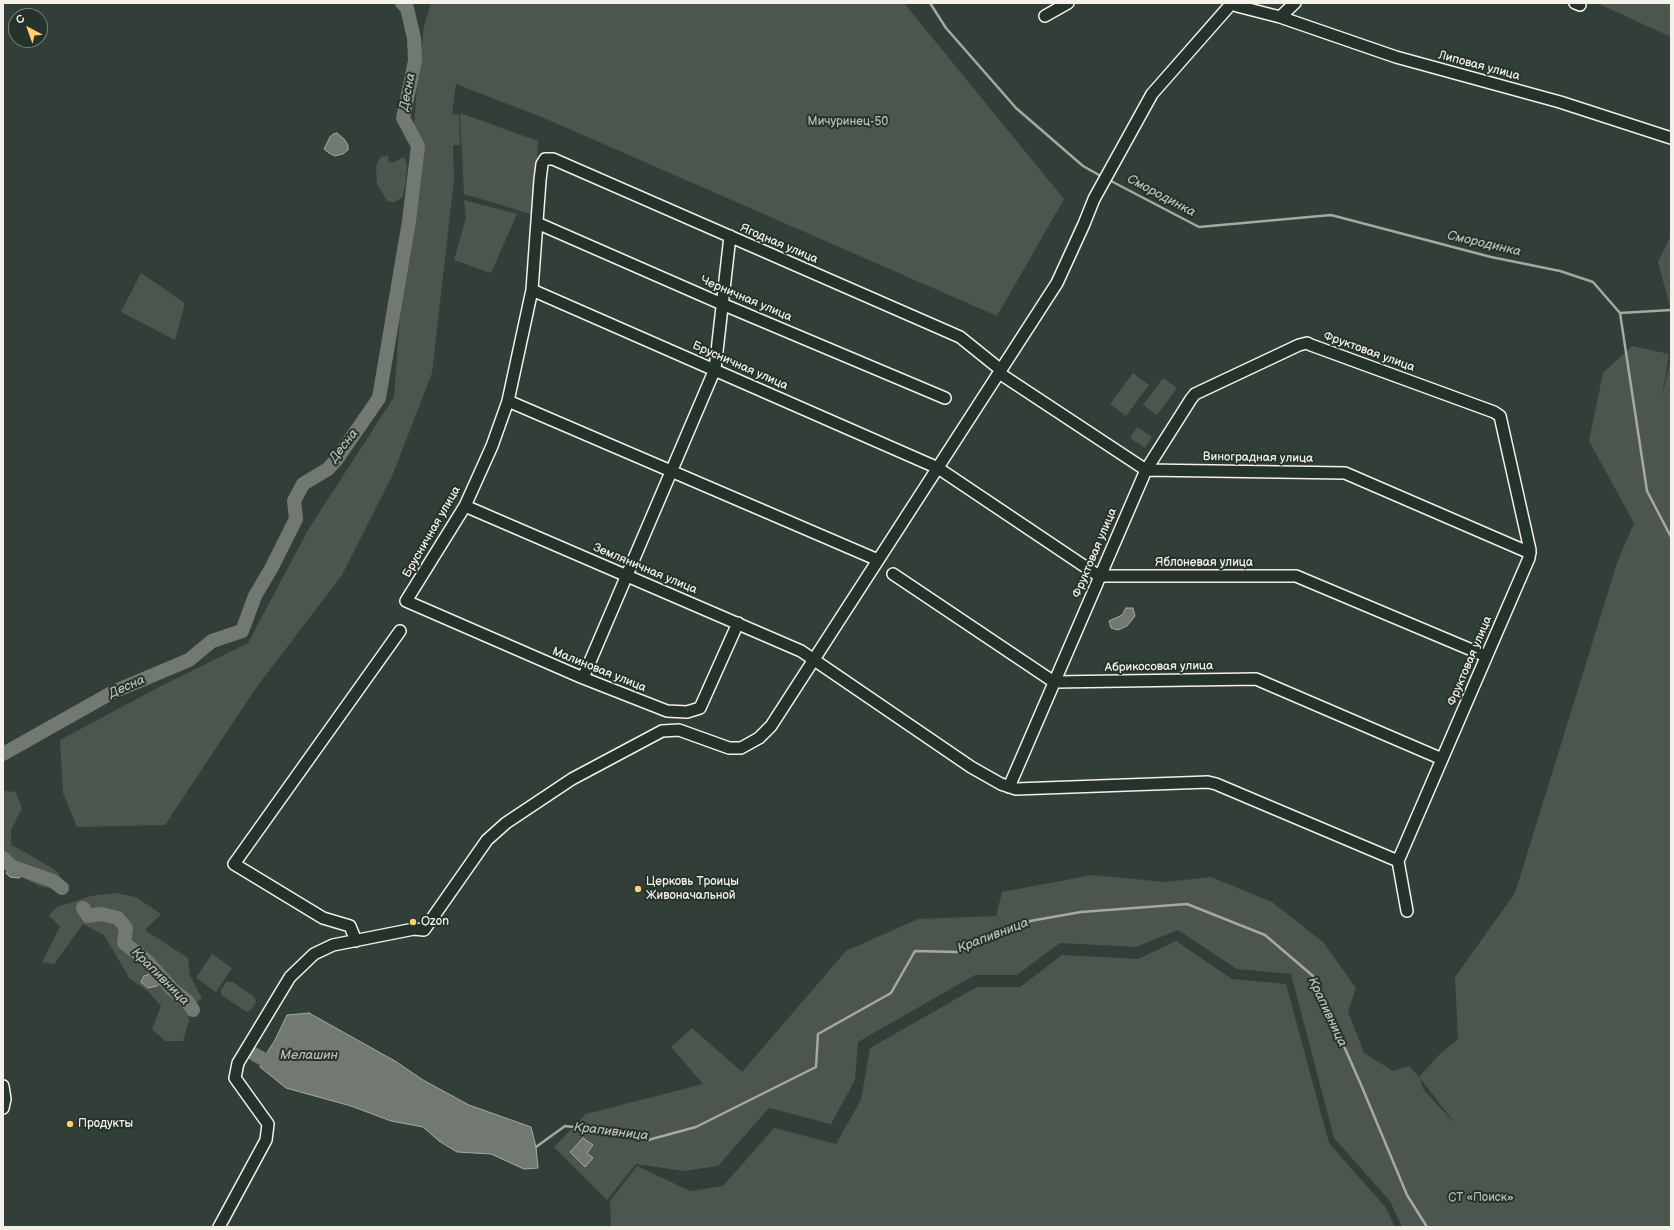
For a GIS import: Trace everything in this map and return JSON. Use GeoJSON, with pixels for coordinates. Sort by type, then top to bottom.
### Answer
{"type":"FeatureCollection","features":[{"type":"Feature","properties":{"kind":"street"},"geometry":{"type":"LineString","coordinates":[[1045,16],[1068,3]]}},
{"type":"Feature","properties":{"kind":"street"},"geometry":{"type":"LineString","coordinates":[[219,1227],[266,1140],[268,1124],[235,1078],[238,1063],[290,977],[314,954],[333,945],[414,929],[424,930],[487,840],[506,823],[572,779],[662,731],[679,730],[729,748],[741,748],[759,738],[771,726],[1057,283],[1094,199],[1152,94],[1232,3]]}},
{"type":"Feature","properties":{"kind":"street","name":"Липовая улица"},"geometry":{"type":"LineString","coordinates":[[1232,3],[1237,6],[1280,18],[1396,57],[1560,102],[1671,138]]}},
{"type":"Feature","properties":{"kind":"street"},"geometry":{"type":"LineString","coordinates":[[1280,18],[1295,3]]}},
{"type":"Feature","properties":{"kind":"street","name":"Ягодная улица"},"geometry":{"type":"LineString","coordinates":[[542,164],[545,159],[553,159],[960,336],[1000,371]]}},
{"type":"Feature","properties":{"kind":"street","name":"Брусничная улица"},"geometry":{"type":"LineString","coordinates":[[406,601],[465,506],[492,446],[508,401],[532,290],[542,164]]}},
{"type":"Feature","properties":{"kind":"street","name":"Черничная улица"},"geometry":{"type":"LineString","coordinates":[[537,223],[722,304],[945,398]]}},
{"type":"Feature","properties":{"kind":"street"},"geometry":{"type":"LineString","coordinates":[[583,678],[715,369],[730,236]]}},
{"type":"Feature","properties":{"kind":"street","name":"Брусничная улица"},"geometry":{"type":"LineString","coordinates":[[532,290],[938,468]]}},
{"type":"Feature","properties":{"kind":"street","name":"Фруктовая улица"},"geometry":{"type":"LineString","coordinates":[[1009,787],[1146,470],[1193,396],[1299,345],[1307,343],[1494,412],[1500,416],[1530,553],[1398,861]]}},
{"type":"Feature","properties":{"kind":"street"},"geometry":{"type":"LineString","coordinates":[[1000,371],[1146,470]]}},
{"type":"Feature","properties":{"kind":"street"},"geometry":{"type":"LineString","coordinates":[[508,401],[878,560]]}},
{"type":"Feature","properties":{"kind":"street"},"geometry":{"type":"LineString","coordinates":[[938,468],[1099,576]]}},
{"type":"Feature","properties":{"kind":"street","name":"Виноградная улица"},"geometry":{"type":"LineString","coordinates":[[1146,470],[1345,474],[1530,553]]}},
{"type":"Feature","properties":{"kind":"street","name":"Земляничная улица"},"geometry":{"type":"LineString","coordinates":[[465,506],[801,651],[814,660]]}},
{"type":"Feature","properties":{"kind":"street"},"geometry":{"type":"LineString","coordinates":[[893,574],[1054,682]]}},
{"type":"Feature","properties":{"kind":"street","name":"Яблоневая улица"},"geometry":{"type":"LineString","coordinates":[[1099,576],[1296,576],[1486,656]]}},
{"type":"Feature","properties":{"kind":"street","name":"Малиновая улица"},"geometry":{"type":"LineString","coordinates":[[406,601],[583,678],[668,711],[686,712],[700,708],[738,624]]}},
{"type":"Feature","properties":{"kind":"street"},"geometry":{"type":"LineString","coordinates":[[356,940],[350,926],[323,918],[234,864],[400,631]]}},
{"type":"Feature","properties":{"kind":"street"},"geometry":{"type":"LineString","coordinates":[[814,660],[971,767],[988,778],[1009,787],[1016,789],[1208,782],[1224,787],[1398,861],[1407,911]]}},
{"type":"Feature","properties":{"kind":"street","name":"Абрикосовая улица"},"geometry":{"type":"LineString","coordinates":[[1054,682],[1256,679],[1442,759]]}},
{"type":"Feature","properties":{"kind":"street"},"geometry":{"type":"LineString","coordinates":[[3,1086],[5,1099],[3,1108]]}},
{"type":"Feature","properties":{"kind":"green space","name":"Мичуринец-50"},"geometry":{"type":"Polygon","coordinates":[[[431,3],[904,3],[1064,199],[997,316],[544,118],[456,84],[452,114],[459,115],[460,145],[453,145],[454,180],[432,373],[393,474],[342,575],[256,688],[165,825],[77,827],[63,793],[60,740],[161,686],[248,643],[308,530],[394,397],[417,85],[424,26],[431,3]]]}},
{"type":"Feature","properties":{"kind":"green space"},"geometry":{"type":"Polygon","coordinates":[[[1597,3],[1671,3],[1671,37],[1597,3]]]}},
{"type":"Feature","properties":{"kind":"green space"},"geometry":{"type":"Polygon","coordinates":[[[460,113],[538,141],[534,215],[464,194],[460,113]]]}},
{"type":"Feature","properties":{"kind":"green space"},"geometry":{"type":"Polygon","coordinates":[[[388,155],[389,162],[394,162],[404,157],[407,164],[403,197],[395,202],[387,201],[377,184],[376,167],[380,157],[388,155]]]}},
{"type":"Feature","properties":{"kind":"green space"},"geometry":{"type":"Polygon","coordinates":[[[464,200],[517,214],[491,273],[454,260],[466,218],[464,200]]]}},
{"type":"Feature","properties":{"kind":"green space"},"geometry":{"type":"Polygon","coordinates":[[[1671,235],[1671,310],[1658,262],[1671,235]]]}},
{"type":"Feature","properties":{"kind":"green space"},"geometry":{"type":"Polygon","coordinates":[[[141,273],[185,303],[175,340],[121,312],[141,273]]]}},
{"type":"Feature","properties":{"kind":"green space","name":"СТ «Поиск»"},"geometry":{"type":"Polygon","coordinates":[[[1632,346],[1669,354],[1662,397],[1671,358],[1671,1227],[1402,1227],[1390,1201],[1334,1138],[1291,974],[1237,969],[1178,930],[1136,947],[1060,943],[1017,975],[975,975],[858,1042],[855,1080],[831,1124],[769,1108],[718,1166],[684,1171],[636,1164],[607,1200],[554,1147],[586,1114],[703,1084],[671,1047],[692,1028],[742,1072],[846,951],[918,919],[996,916],[1002,892],[1092,875],[1166,882],[1211,877],[1272,902],[1323,942],[1356,988],[1348,1011],[1364,1053],[1393,1071],[1409,1066],[1419,1077],[1439,1055],[1458,1039],[1455,977],[1515,893],[1617,563],[1634,523],[1589,441],[1603,373],[1632,346]],[[1420,1078],[1423,1089],[1457,1126],[1420,1078]]]}},
{"type":"Feature","properties":{"kind":"green space"},"geometry":{"type":"Polygon","coordinates":[[[1133,373],[1149,385],[1126,416],[1110,404],[1133,373]]]}},
{"type":"Feature","properties":{"kind":"green space"},"geometry":{"type":"Polygon","coordinates":[[[1163,378],[1177,388],[1157,415],[1143,405],[1163,378]]]}},
{"type":"Feature","properties":{"kind":"green space"},"geometry":{"type":"Polygon","coordinates":[[[1137,427],[1152,437],[1145,448],[1130,438],[1137,427]]]}},
{"type":"Feature","properties":{"kind":"green space"},"geometry":{"type":"Polygon","coordinates":[[[4,791],[16,792],[22,808],[11,830],[11,845],[58,872],[64,885],[53,889],[39,886],[11,871],[3,870],[4,791]]]}},
{"type":"Feature","properties":{"kind":"green space"},"geometry":{"type":"Polygon","coordinates":[[[115,893],[136,897],[161,914],[145,930],[188,958],[190,976],[202,998],[187,1010],[189,1021],[183,1041],[165,1041],[152,1029],[161,1006],[148,991],[130,979],[104,935],[83,924],[54,964],[42,962],[60,927],[49,915],[57,907],[91,896],[115,893]]]}},
{"type":"Feature","properties":{"kind":"green space"},"geometry":{"type":"Polygon","coordinates":[[[1176,941],[1232,979],[1286,984],[1329,1143],[1386,1208],[1395,1227],[611,1227],[610,1201],[637,1166],[690,1191],[723,1186],[774,1128],[836,1144],[861,1100],[870,1048],[977,987],[1020,987],[1062,955],[1138,959],[1176,941]]]}},
{"type":"Feature","properties":{"kind":"green space"},"geometry":{"type":"Polygon","coordinates":[[[212,954],[232,968],[216,992],[196,978],[212,954]]]}},
{"type":"Feature","properties":{"kind":"green space"},"geometry":{"type":"Polygon","coordinates":[[[226,982],[233,982],[254,997],[256,1002],[251,1010],[247,1012],[221,995],[221,990],[226,982]]]}},
{"type":"Feature","properties":{"kind":"water"},"geometry":{"type":"Polygon","coordinates":[[[337,133],[348,145],[348,150],[343,154],[335,156],[324,149],[330,137],[337,133]]]}},
{"type":"Feature","properties":{"kind":"water"},"geometry":{"type":"Polygon","coordinates":[[[1126,608],[1133,608],[1135,616],[1127,626],[1118,630],[1111,628],[1109,621],[1122,615],[1126,608]]]}},
{"type":"Feature","properties":{"kind":"water"},"geometry":{"type":"Polygon","coordinates":[[[18,865],[23,868],[25,872],[19,878],[10,877],[6,873],[11,866],[18,865]]]}},
{"type":"Feature","properties":{"kind":"water"},"geometry":{"type":"Polygon","coordinates":[[[159,971],[166,976],[157,986],[148,988],[141,982],[144,976],[159,971]]]}},
{"type":"Feature","properties":{"kind":"water","name":"Мелашин"},"geometry":{"type":"Polygon","coordinates":[[[309,1013],[395,1061],[423,1080],[469,1105],[531,1127],[536,1147],[538,1168],[524,1169],[491,1154],[457,1152],[439,1141],[423,1127],[391,1121],[351,1106],[286,1088],[260,1067],[287,1015],[309,1013]]]}},
{"type":"Feature","properties":{"kind":"water"},"geometry":{"type":"Polygon","coordinates":[[[583,1138],[593,1145],[587,1153],[593,1158],[585,1167],[570,1152],[583,1138]]]}},
{"type":"Feature","properties":{"kind":"waterway","name":"Десна"},"geometry":{"type":"LineString","coordinates":[[3,754],[113,692],[189,660],[212,641],[242,631],[255,596],[272,567],[296,519],[294,501],[303,484],[328,469],[337,459],[379,398],[409,221],[418,146],[403,118],[415,61],[414,38],[407,8],[402,3]]}},
{"type":"Feature","properties":{"kind":"waterway","name":"Смородинка"},"geometry":{"type":"LineString","coordinates":[[930,3],[946,28],[1016,108],[1083,166],[1099,175]]}},
{"type":"Feature","properties":{"kind":"waterway","name":"Смородинка"},"geometry":{"type":"LineString","coordinates":[[1111,181],[1199,227],[1331,215],[1491,257],[1560,271],[1593,282],[1620,313],[1647,491],[1671,537]]}},
{"type":"Feature","properties":{"kind":"waterway"},"geometry":{"type":"LineString","coordinates":[[1620,313],[1671,310]]}},
{"type":"Feature","properties":{"kind":"waterway","name":"Крапивница"},"geometry":{"type":"LineString","coordinates":[[3,858],[11,866],[53,881],[62,888]]}},
{"type":"Feature","properties":{"kind":"waterway","name":"Крапивница"},"geometry":{"type":"LineString","coordinates":[[536,1147],[565,1126],[599,1130],[648,1140],[696,1127],[816,1067],[818,1034],[891,993],[915,951],[959,952],[1030,921],[1081,912],[1187,904],[1265,935],[1313,976],[1362,1087],[1407,1195],[1427,1227]]}},
{"type":"Feature","properties":{"kind":"waterway","name":"Крапивница"},"geometry":{"type":"LineString","coordinates":[[83,908],[88,916],[101,914],[118,918],[126,928],[124,943],[145,959],[173,990],[187,1001],[193,1010]]}},
{"type":"Feature","properties":{"kind":"waterway","name":"Крапивница"},"geometry":{"type":"LineString","coordinates":[[254,1054],[263,1059]]}},
{"type":"Feature","properties":{"kind":"place","name":"Церковь Троицы Живоначальной"},"geometry":{"type":"Point","coordinates":[638,889]}},
{"type":"Feature","properties":{"kind":"place","name":"Ozon"},"geometry":{"type":"Point","coordinates":[413,922]}},
{"type":"Feature","properties":{"kind":"place","name":"Продукты"},"geometry":{"type":"Point","coordinates":[70,1124]}}]}
